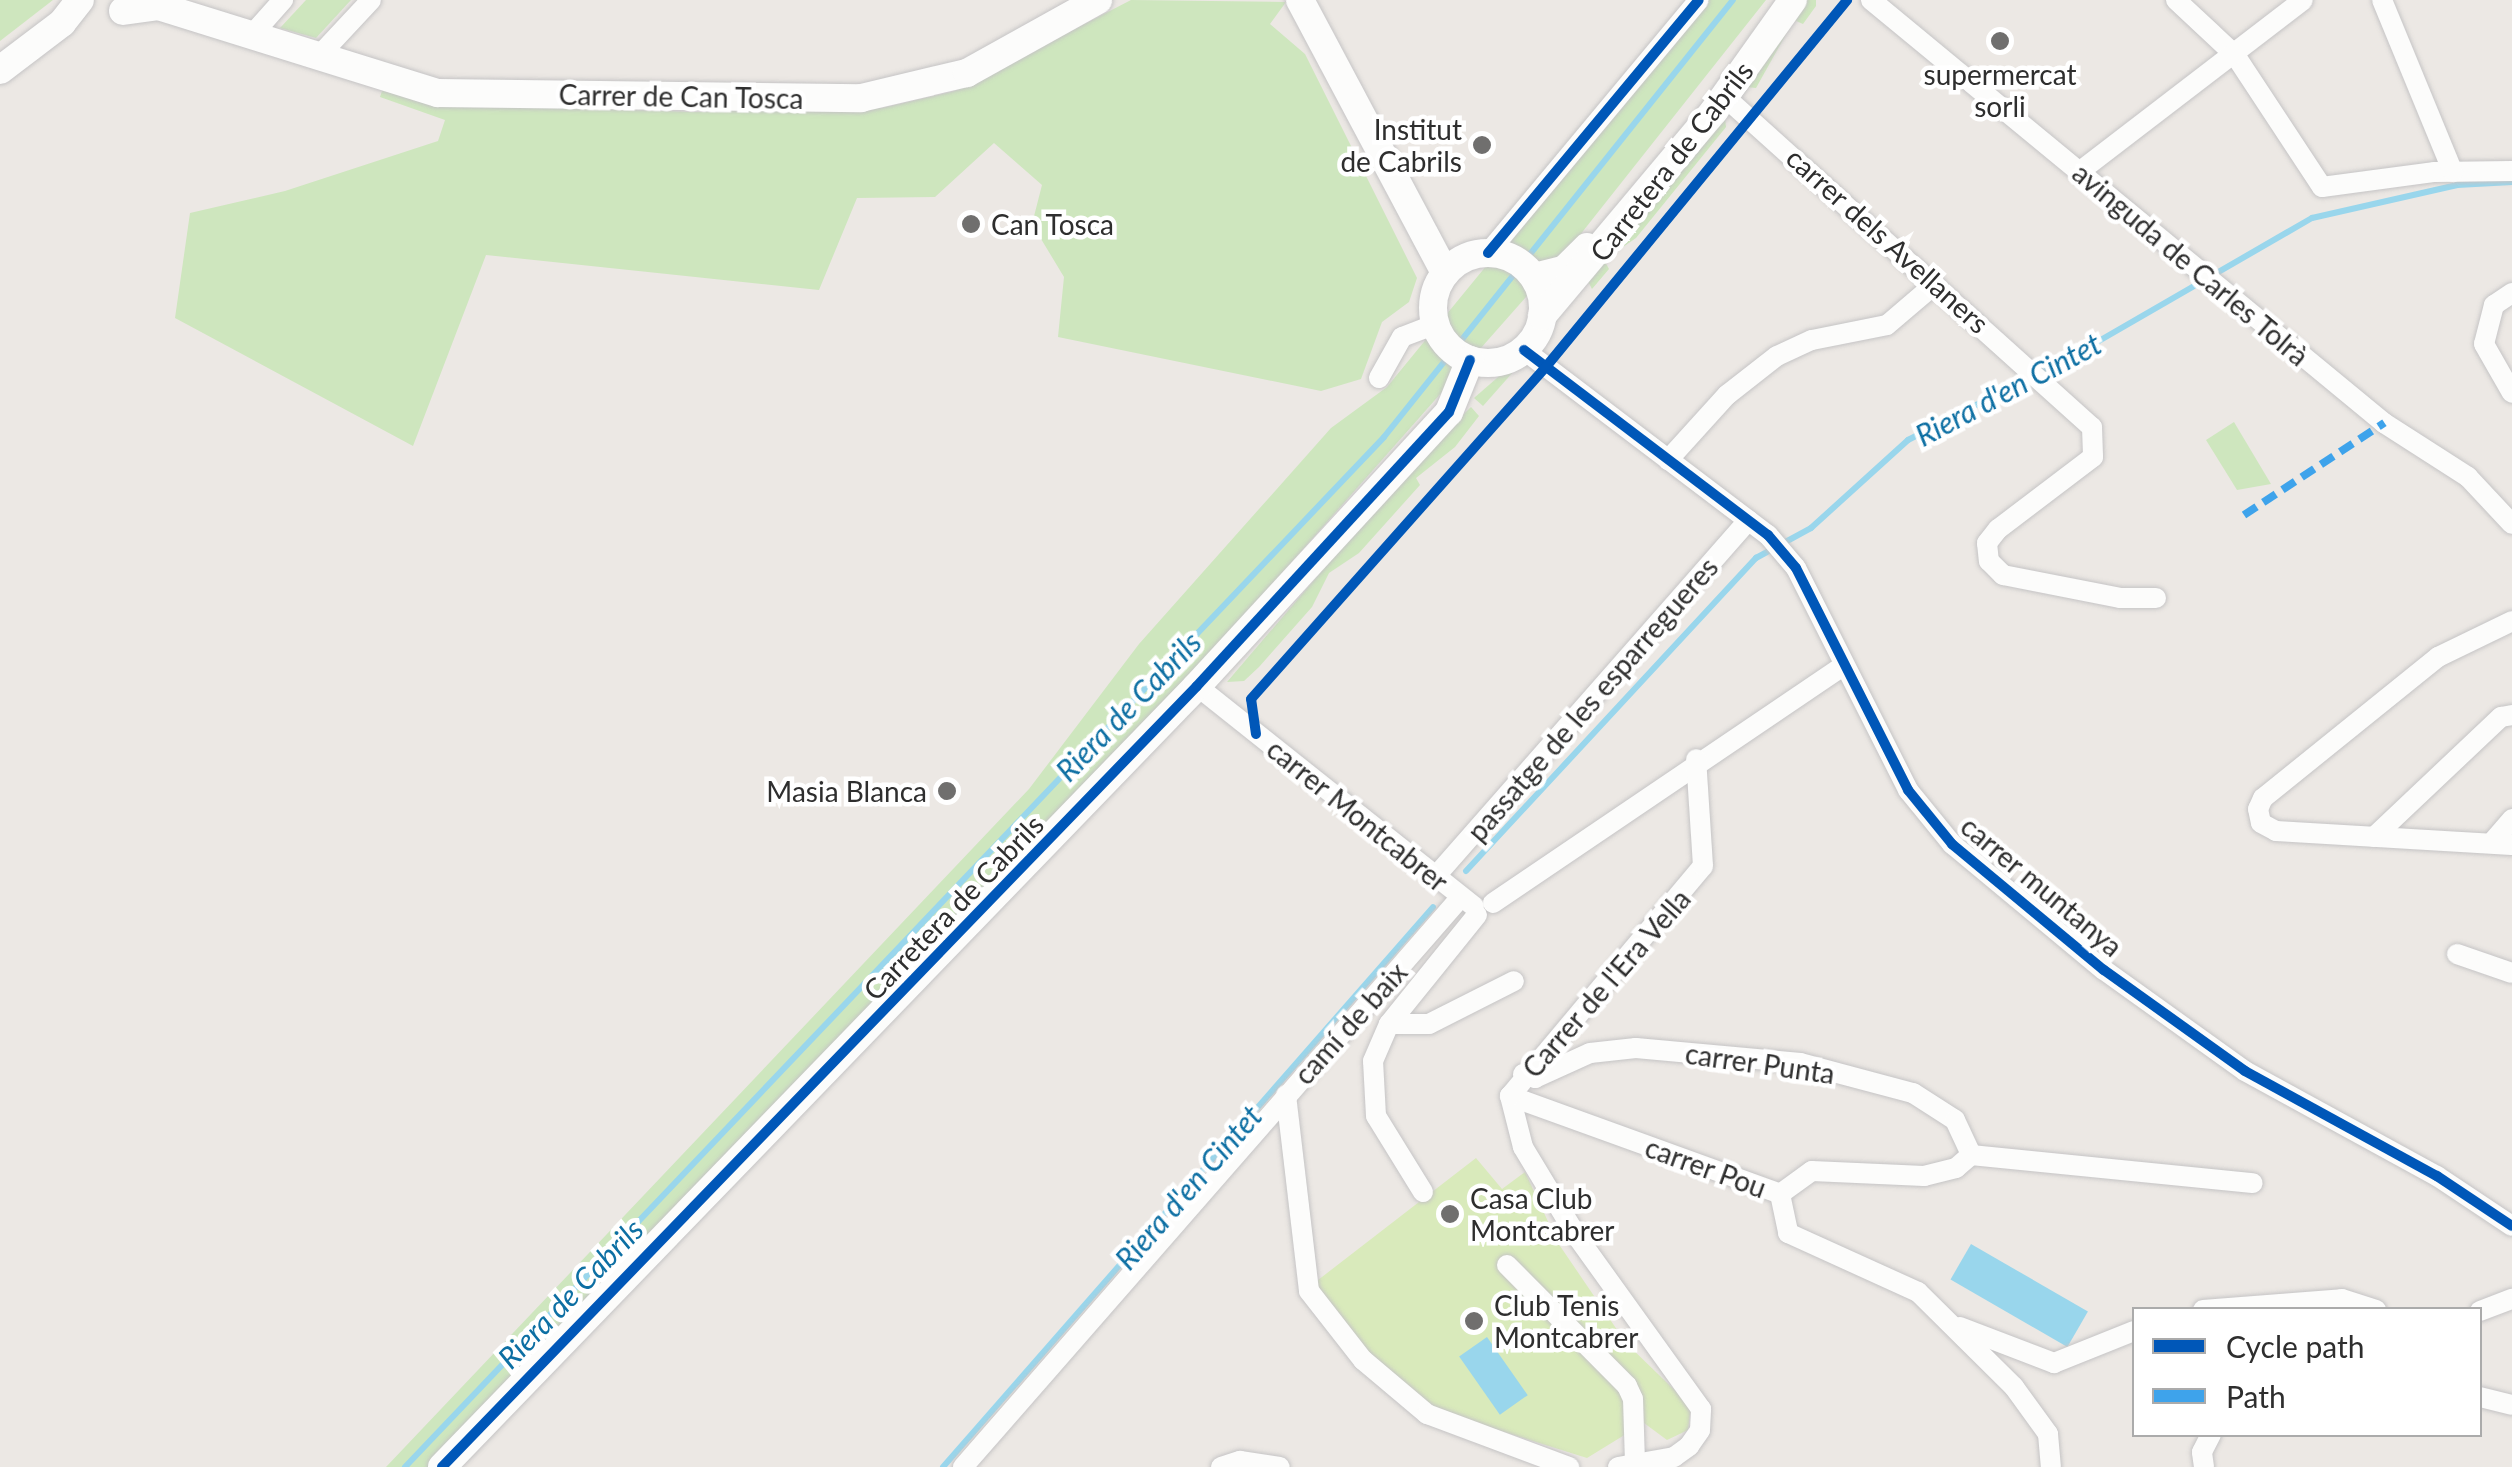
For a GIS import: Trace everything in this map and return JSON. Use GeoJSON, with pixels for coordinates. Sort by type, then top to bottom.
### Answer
{"type":"FeatureCollection","features":[{"type":"Feature","properties":{"kind":"street"},"geometry":{"type":"LineString","coordinates":[[250,38],[283,0]]}},
{"type":"Feature","properties":{"kind":"street"},"geometry":{"type":"LineString","coordinates":[[317,58],[372,0]]}},
{"type":"Feature","properties":{"kind":"street","name":"Carrer de Can Tosca"},"geometry":{"type":"LineString","coordinates":[[120,4],[438,93],[861,98],[967,73],[1098,0]]}},
{"type":"Feature","properties":{"kind":"street"},"geometry":{"type":"LineString","coordinates":[[1300,0],[1446,273]]}},
{"type":"Feature","properties":{"kind":"street"},"geometry":{"type":"LineString","coordinates":[[1488,253],[1521,264],[1534,277],[1542,316],[1524,350],[1498,362],[1470,360],[1455,352],[1436,324],[1436,289],[1446,273],[1488,253],[1699,0]]}},
{"type":"Feature","properties":{"kind":"street","name":"Carretera de Cabrils"},"geometry":{"type":"LineString","coordinates":[[1534,277],[1565,269],[1583,253],[1775,0]]}},
{"type":"Feature","properties":{"kind":"street","name":"Carretera de Cabrils"},"geometry":{"type":"LineString","coordinates":[[1542,316],[1725,96],[1793,0]]}},
{"type":"Feature","properties":{"kind":"street","name":"avinguda de Carles Tolrà"},"geometry":{"type":"LineString","coordinates":[[1870,0],[2384,423],[2468,477],[2512,524]]}},
{"type":"Feature","properties":{"kind":"street"},"geometry":{"type":"LineString","coordinates":[[2176,0],[2234,55],[2322,187],[2453,172],[2512,171]]}},
{"type":"Feature","properties":{"kind":"street"},"geometry":{"type":"LineString","coordinates":[[2079,172],[2302,0]]}},
{"type":"Feature","properties":{"kind":"street"},"geometry":{"type":"LineString","coordinates":[[2382,0],[2453,172]]}},
{"type":"Feature","properties":{"kind":"street"},"geometry":{"type":"LineString","coordinates":[[0,70],[62,23],[120,4]]}},
{"type":"Feature","properties":{"kind":"street","name":"carrer dels Avellaners"},"geometry":{"type":"LineString","coordinates":[[1725,96],[2092,428],[2093,457],[1998,529],[1988,543],[1988,560],[2003,574],[2120,598],[2156,598]]}},
{"type":"Feature","properties":{"kind":"street"},"geometry":{"type":"LineString","coordinates":[[1668,460],[1727,396],[1777,356],[1812,340],[1888,325],[1935,284]]}},
{"type":"Feature","properties":{"kind":"street"},"geometry":{"type":"LineString","coordinates":[[2512,293],[2494,306],[2484,344],[2512,393]]}},
{"type":"Feature","properties":{"kind":"street"},"geometry":{"type":"LineString","coordinates":[[1378,378],[1402,337],[1436,324]]}},
{"type":"Feature","properties":{"kind":"street","name":"carrer muntanya"},"geometry":{"type":"LineString","coordinates":[[1524,350],[1750,520],[1796,568],[1908,790],[1952,844],[2104,970],[2245,1071],[2437,1176],[2512,1226]]}},
{"type":"Feature","properties":{"kind":"street","name":"Carretera de Cabrils"},"geometry":{"type":"LineString","coordinates":[[442,1467],[1197,686],[1448,412],[1470,360]]}},
{"type":"Feature","properties":{"kind":"street","name":"passatge de les esparregueres"},"geometry":{"type":"LineString","coordinates":[[1434,878],[1750,520]]}},
{"type":"Feature","properties":{"kind":"street"},"geometry":{"type":"LineString","coordinates":[[2512,621],[2438,657],[2264,798],[2258,809],[2262,824],[2276,831],[2503,843],[2512,820]]}},
{"type":"Feature","properties":{"kind":"street","name":"camí de baix"},"geometry":{"type":"LineString","coordinates":[[963,1467],[1286,1096],[1476,905],[1844,665]]}},
{"type":"Feature","properties":{"kind":"street","name":"carrer Montcabrer"},"geometry":{"type":"LineString","coordinates":[[1197,686],[1434,878],[1476,905]]}},
{"type":"Feature","properties":{"kind":"street"},"geometry":{"type":"LineString","coordinates":[[2374,837],[2502,717],[2512,715]]}},
{"type":"Feature","properties":{"kind":"street","name":"Carrer de l'Era Vella"},"geometry":{"type":"LineString","coordinates":[[1675,1457],[1702,1420],[1694,1397],[1650,1344],[1567,1220],[1523,1146],[1510,1096],[1523,1074],[1703,866],[1696,759]]}},
{"type":"Feature","properties":{"kind":"street"},"geometry":{"type":"LineString","coordinates":[[1424,1192],[1376,1116],[1373,1060],[1389,1024],[1476,905]]}},
{"type":"Feature","properties":{"kind":"street"},"geometry":{"type":"LineString","coordinates":[[2457,954],[2512,973]]}},
{"type":"Feature","properties":{"kind":"street"},"geometry":{"type":"LineString","coordinates":[[1389,1024],[1429,1024],[1514,981]]}},
{"type":"Feature","properties":{"kind":"street","name":"carrer Punta"},"geometry":{"type":"LineString","coordinates":[[1523,1074],[1535,1078],[1590,1054],[1636,1048],[1800,1063],[1913,1093],[1955,1120],[1972,1155]]}},
{"type":"Feature","properties":{"kind":"street"},"geometry":{"type":"LineString","coordinates":[[1286,1096],[1309,1291],[1363,1360],[1427,1414],[1523,1458],[1570,1467]]}},
{"type":"Feature","properties":{"kind":"street","name":"carrer Pou"},"geometry":{"type":"LineString","coordinates":[[1510,1096],[1780,1194],[1812,1171],[1924,1176],[1943,1174],[1972,1155]]}},
{"type":"Feature","properties":{"kind":"street"},"geometry":{"type":"LineString","coordinates":[[1972,1155],[2253,1183]]}},
{"type":"Feature","properties":{"kind":"street"},"geometry":{"type":"LineString","coordinates":[[1780,1194],[1788,1233],[1918,1292],[2014,1386],[2048,1434],[2051,1467]]}},
{"type":"Feature","properties":{"kind":"street"},"geometry":{"type":"LineString","coordinates":[[1506,1264],[1626,1386],[1634,1399],[1627,1465],[1675,1457]]}},
{"type":"Feature","properties":{"kind":"street"},"geometry":{"type":"LineString","coordinates":[[2238,1307],[2342,1298],[2368,1307]]}},
{"type":"Feature","properties":{"kind":"street"},"geometry":{"type":"LineString","coordinates":[[2482,1310],[2512,1299]]}},
{"type":"Feature","properties":{"kind":"street"},"geometry":{"type":"LineString","coordinates":[[1950,1323],[2054,1363],[2132,1331]]}},
{"type":"Feature","properties":{"kind":"street"},"geometry":{"type":"LineString","coordinates":[[2482,1397],[2512,1405]]}},
{"type":"Feature","properties":{"kind":"street"},"geometry":{"type":"LineString","coordinates":[[2204,1467],[2202,1452],[2209,1437]]}},
{"type":"Feature","properties":{"kind":"street"},"geometry":{"type":"LineString","coordinates":[[1220,1467],[1240,1461],[1280,1467]]}},
{"type":"Feature","properties":{"kind":"green space"},"geometry":{"type":"Polygon","coordinates":[[[0,0],[53,0],[0,41],[0,0]]]}},
{"type":"Feature","properties":{"kind":"green space"},"geometry":{"type":"Polygon","coordinates":[[[306,0],[351,0],[316,38],[280,28],[306,0]]]}},
{"type":"Feature","properties":{"kind":"green space"},"geometry":{"type":"Polygon","coordinates":[[[1131,0],[1286,2],[1270,24],[1305,54],[1417,278],[1409,302],[1382,322],[1361,379],[1321,391],[1058,337],[1064,277],[1032,224],[1042,185],[994,143],[935,197],[857,198],[819,290],[486,255],[413,446],[175,318],[190,213],[285,191],[438,141],[445,120],[380,97],[383,88],[456,105],[696,112],[882,108],[955,91],[1131,0]]]}},
{"type":"Feature","properties":{"kind":"green space"},"geometry":{"type":"Polygon","coordinates":[[[1704,0],[1766,0],[1572,245],[1183,685],[691,1202],[428,1467],[386,1467],[1029,789],[1139,644],[1331,428],[1387,387],[1704,0]]]}},
{"type":"Feature","properties":{"kind":"green space"},"geometry":{"type":"Polygon","coordinates":[[[1799,0],[1816,0],[1816,6],[1803,24],[1794,20],[1756,88],[1745,87],[1799,0]]]}},
{"type":"Feature","properties":{"kind":"green space"},"geometry":{"type":"Polygon","coordinates":[[[1725,118],[1726,127],[1636,238],[1604,260],[1609,269],[1592,289],[1587,279],[1725,118]]]}},
{"type":"Feature","properties":{"kind":"green space"},"geometry":{"type":"Polygon","coordinates":[[[1505,371],[1514,371],[1483,406],[1474,398],[1505,371]]]}},
{"type":"Feature","properties":{"kind":"green space"},"geometry":{"type":"Polygon","coordinates":[[[1471,407],[1479,416],[1455,447],[1416,478],[1420,485],[1359,553],[1329,573],[1312,607],[1259,667],[1244,681],[1227,682],[1415,462],[1471,407]]]}},
{"type":"Feature","properties":{"kind":"green space"},"geometry":{"type":"Polygon","coordinates":[[[2234,422],[2271,484],[2237,490],[2206,440],[2234,422]]]}},
{"type":"Feature","properties":{"kind":"green space","name":"Club Tenis Montcabrer"},"geometry":{"type":"Polygon","coordinates":[[[1476,1158],[1502,1189],[1525,1172],[1558,1243],[1626,1343],[1691,1406],[1688,1430],[1667,1440],[1644,1423],[1587,1458],[1431,1409],[1365,1357],[1309,1287],[1476,1158]]]}},
{"type":"Feature","properties":{"kind":"water"},"geometry":{"type":"Polygon","coordinates":[[[1971,1244],[2088,1311],[2067,1347],[1950,1280],[1971,1244]]]}},
{"type":"Feature","properties":{"kind":"water"},"geometry":{"type":"Polygon","coordinates":[[[1487,1337],[1528,1395],[1500,1415],[1459,1357],[1487,1337]]]}},
{"type":"Feature","properties":{"kind":"waterway","name":"Riera de Cabrils"},"geometry":{"type":"LineString","coordinates":[[405,1467],[1384,437],[1733,0]]}},
{"type":"Feature","properties":{"kind":"waterway","name":"Riera d'en Cintet"},"geometry":{"type":"LineString","coordinates":[[1466,871],[1756,558],[1811,528],[1908,440],[2085,349],[2312,218],[2457,185],[2512,182]]}},
{"type":"Feature","properties":{"kind":"waterway","name":"Riera d'en Cintet"},"geometry":{"type":"LineString","coordinates":[[943,1467],[1433,907]]}},
{"type":"Feature","properties":{"kind":"marked path"},"geometry":{"type":"LineString","coordinates":[[2244,515],[2384,423]]}},
{"type":"Feature","properties":{"kind":"cycle path"},"geometry":{"type":"LineString","coordinates":[[1488,253],[1699,0]]}},
{"type":"Feature","properties":{"kind":"cycle path"},"geometry":{"type":"LineString","coordinates":[[1256,734],[1251,699],[1545,368],[1847,0]]}},
{"type":"Feature","properties":{"kind":"cycle path"},"geometry":{"type":"LineString","coordinates":[[1524,350],[1768,535],[1796,568],[1908,790],[1952,844],[2104,970],[2245,1071],[2437,1176],[2512,1226]]}},
{"type":"Feature","properties":{"kind":"cycle path"},"geometry":{"type":"LineString","coordinates":[[442,1467],[1197,686],[1449,412],[1470,360]]}},
{"type":"Feature","properties":{"kind":"place","name":"supermercat sorli"},"geometry":{"type":"Point","coordinates":[2000,41]}},
{"type":"Feature","properties":{"kind":"place","name":"Institut de Cabrils"},"geometry":{"type":"Point","coordinates":[1482,145]}},
{"type":"Feature","properties":{"kind":"place","name":"Can Tosca"},"geometry":{"type":"Point","coordinates":[971,224]}},
{"type":"Feature","properties":{"kind":"place","name":"Masia Blanca"},"geometry":{"type":"Point","coordinates":[947,791]}},
{"type":"Feature","properties":{"kind":"place","name":"Casa Club Montcabrer"},"geometry":{"type":"Point","coordinates":[1450,1214]}},
{"type":"Feature","properties":{"kind":"place","name":"Club Tenis Montcabrer"},"geometry":{"type":"Point","coordinates":[1474,1321]}}]}
